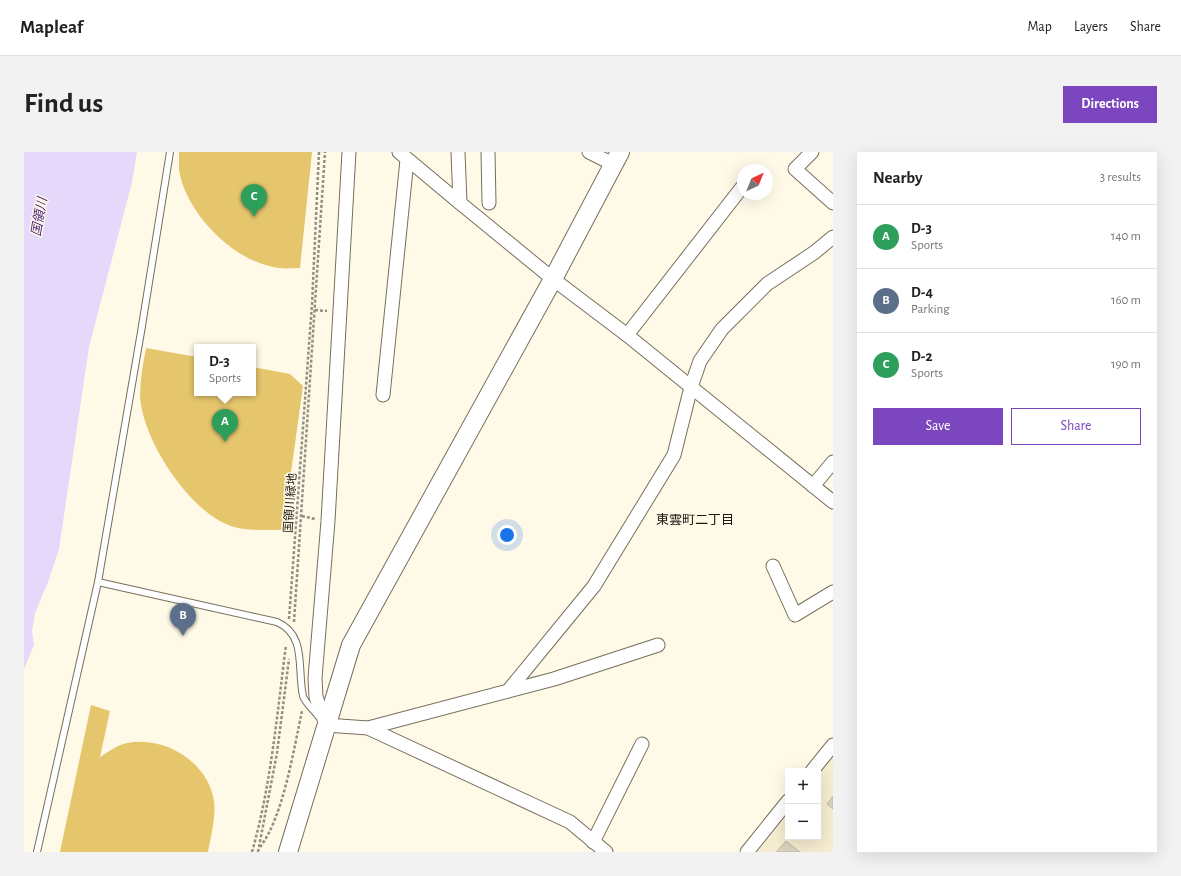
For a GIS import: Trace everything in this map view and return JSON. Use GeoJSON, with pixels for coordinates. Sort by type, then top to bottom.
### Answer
{"type":"FeatureCollection","features":[{"type":"Feature","properties":{"kind":"street"},"geometry":{"type":"LineString","coordinates":[[326,725],[316,697],[315,678],[328,521],[349,152]]}},
{"type":"Feature","properties":{"kind":"street"},"geometry":{"type":"LineString","coordinates":[[458,152],[460,203]]}},
{"type":"Feature","properties":{"kind":"street"},"geometry":{"type":"LineString","coordinates":[[488,152],[489,203]]}},
{"type":"Feature","properties":{"kind":"street"},"geometry":{"type":"LineString","coordinates":[[288,852],[351,645],[554,279],[616,158],[589,152]]}},
{"type":"Feature","properties":{"kind":"street"},"geometry":{"type":"LineString","coordinates":[[812,152],[795,170],[833,203]]}},
{"type":"Feature","properties":{"kind":"street"},"geometry":{"type":"LineString","coordinates":[[403,156],[833,502]]}},
{"type":"Feature","properties":{"kind":"street"},"geometry":{"type":"LineString","coordinates":[[383,395],[403,156]]}},
{"type":"Feature","properties":{"kind":"street"},"geometry":{"type":"LineString","coordinates":[[627,335],[737,194]]}},
{"type":"Feature","properties":{"kind":"street"},"geometry":{"type":"LineString","coordinates":[[508,691],[594,586],[674,455],[691,387],[700,361],[722,328],[767,284],[815,252],[833,237]]}},
{"type":"Feature","properties":{"kind":"street"},"geometry":{"type":"LineString","coordinates":[[813,486],[833,462]]}},
{"type":"Feature","properties":{"kind":"street"},"geometry":{"type":"LineString","coordinates":[[773,566],[795,614],[833,592]]}},
{"type":"Feature","properties":{"kind":"street"},"geometry":{"type":"LineString","coordinates":[[326,725],[368,728],[554,679],[658,646]]}},
{"type":"Feature","properties":{"kind":"street"},"geometry":{"type":"LineString","coordinates":[[368,728],[570,822],[592,842],[606,852]]}},
{"type":"Feature","properties":{"kind":"street"},"geometry":{"type":"LineString","coordinates":[[592,842],[642,744]]}},
{"type":"Feature","properties":{"kind":"street"},"geometry":{"type":"LineString","coordinates":[[814,768],[833,745]]}},
{"type":"Feature","properties":{"kind":"street"},"geometry":{"type":"LineString","coordinates":[[747,852],[786,804]]}},
{"type":"Feature","properties":{"kind":"lane"},"geometry":{"type":"LineString","coordinates":[[37,852],[98,582],[170,152]]}},
{"type":"Feature","properties":{"kind":"lane"},"geometry":{"type":"LineString","coordinates":[[98,582],[277,622],[288,628],[298,642],[304,698],[326,725]]}},
{"type":"Feature","properties":{"kind":"path","name":"国領川緑地"},"geometry":{"type":"LineString","coordinates":[[252,852],[259,828],[270,774],[288,628],[297,527],[312,304],[319,152]]}},
{"type":"Feature","properties":{"kind":"path"},"geometry":{"type":"LineString","coordinates":[[258,852],[277,753],[292,633],[296,616],[325,152]]}},
{"type":"Feature","properties":{"kind":"path"},"geometry":{"type":"LineString","coordinates":[[260,847],[269,836],[276,818],[290,766],[304,698]]}},
{"type":"Feature","properties":{"kind":"shaded area"},"geometry":{"type":"Polygon","coordinates":[[[179,152],[312,152],[300,268],[282,268],[262,264],[246,257],[215,234],[191,203],[179,170],[179,152]]]}},
{"type":"Feature","properties":{"kind":"shaded area"},"geometry":{"type":"Polygon","coordinates":[[[146,348],[194,356],[194,396],[256,396],[256,368],[290,374],[303,386],[283,530],[258,530],[234,527],[218,520],[201,508],[186,492],[159,454],[149,433],[143,414],[140,396],[146,348]]]}},
{"type":"Feature","properties":{"kind":"shaded area"},"geometry":{"type":"Polygon","coordinates":[[[91,705],[110,711],[100,757],[123,744],[141,742],[155,743],[182,754],[194,763],[203,774],[210,787],[214,801],[213,826],[208,852],[60,852],[91,705]]]}},
{"type":"Feature","properties":{"kind":"shaded area"},"geometry":{"type":"Polygon","coordinates":[[[833,752],[833,852],[753,852],[785,812],[785,840],[821,840],[820,768],[833,752]]]}},
{"type":"Feature","properties":{"kind":"water","name":"国領川"},"geometry":{"type":"Polygon","coordinates":[[[24,152],[137,152],[132,182],[89,347],[59,549],[48,582],[35,613],[32,631],[34,645],[24,669],[24,152]]]}},
{"type":"Feature","properties":{"kind":"building"},"geometry":{"type":"Polygon","coordinates":[[[833,796],[833,809],[827,804],[833,796]]]}},
{"type":"Feature","properties":{"kind":"building"},"geometry":{"type":"Polygon","coordinates":[[[786,841],[800,852],[776,852],[786,841]]]}},
{"type":"Feature","properties":{"kind":"place","name":"D-2"},"geometry":{"type":"Point","coordinates":[254,217]}},
{"type":"Feature","properties":{"kind":"place","name":"D-3"},"geometry":{"type":"Point","coordinates":[225,442]}},
{"type":"Feature","properties":{"kind":"place","name":"D-4"},"geometry":{"type":"Point","coordinates":[183,636]}},
{"type":"Feature","properties":{"kind":"district","name":"東雲町二丁目"},"geometry":{"type":"Point","coordinates":[695,520]}}]}
